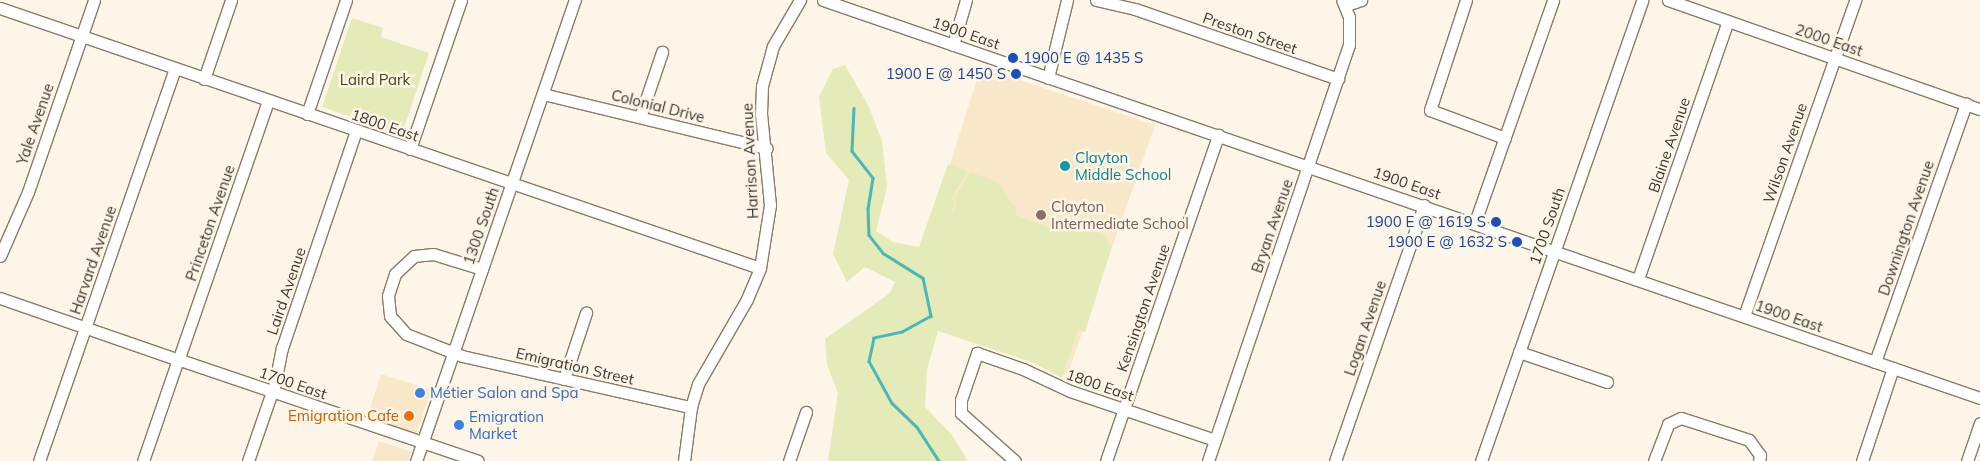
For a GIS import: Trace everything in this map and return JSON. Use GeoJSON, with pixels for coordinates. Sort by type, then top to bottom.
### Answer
{"type":"FeatureCollection","features":[{"type":"Feature","properties":{"kind":"street","name":"Yale Avenue"},"geometry":{"type":"LineString","coordinates":[[0,256],[28,192],[94,0]]}},
{"type":"Feature","properties":{"kind":"street"},"geometry":{"type":"LineString","coordinates":[[204,79],[231,0]]}},
{"type":"Feature","properties":{"kind":"street"},"geometry":{"type":"LineString","coordinates":[[307,114],[346,0]]}},
{"type":"Feature","properties":{"kind":"street"},"geometry":{"type":"LineString","coordinates":[[410,149],[461,0]]}},
{"type":"Feature","properties":{"kind":"street","name":"1300 South"},"geometry":{"type":"LineString","coordinates":[[416,461],[575,0]]}},
{"type":"Feature","properties":{"kind":"street","name":"Harrison Avenue"},"geometry":{"type":"LineString","coordinates":[[684,461],[691,407],[698,384],[750,293],[760,268],[770,205],[762,114],[766,68],[773,46],[800,0]]}},
{"type":"Feature","properties":{"kind":"street","name":"1900 East"},"geometry":{"type":"LineString","coordinates":[[822,0],[1424,204],[1980,398]]}},
{"type":"Feature","properties":{"kind":"street"},"geometry":{"type":"LineString","coordinates":[[952,45],[966,0]]}},
{"type":"Feature","properties":{"kind":"street"},"geometry":{"type":"LineString","coordinates":[[1048,78],[1067,0]]}},
{"type":"Feature","properties":{"kind":"street","name":"Preston Street"},"geometry":{"type":"LineString","coordinates":[[1096,0],[1135,10],[1338,78]]}},
{"type":"Feature","properties":{"kind":"street"},"geometry":{"type":"LineString","coordinates":[[1344,3],[1362,0]]}},
{"type":"Feature","properties":{"kind":"street"},"geometry":{"type":"LineString","coordinates":[[1466,0],[1430,110],[1505,138]]}},
{"type":"Feature","properties":{"kind":"street"},"geometry":{"type":"LineString","coordinates":[[1476,222],[1553,0]]}},
{"type":"Feature","properties":{"kind":"street","name":"1700 South"},"geometry":{"type":"LineString","coordinates":[[1481,461],[1642,0]]}},
{"type":"Feature","properties":{"kind":"street","name":"2000 East"},"geometry":{"type":"LineString","coordinates":[[1668,0],[1980,109]]}},
{"type":"Feature","properties":{"kind":"street","name":"Wilson Avenue"},"geometry":{"type":"LineString","coordinates":[[1744,316],[1855,0]]}},
{"type":"Feature","properties":{"kind":"street","name":"Bryan Avenue"},"geometry":{"type":"LineString","coordinates":[[1208,461],[1350,38],[1344,3]]}},
{"type":"Feature","properties":{"kind":"street","name":"1800 East"},"geometry":{"type":"LineString","coordinates":[[0,8],[760,268]]}},
{"type":"Feature","properties":{"kind":"street","name":"Blaine Avenue"},"geometry":{"type":"LineString","coordinates":[[1638,279],[1728,21]]}},
{"type":"Feature","properties":{"kind":"street"},"geometry":{"type":"LineString","coordinates":[[640,117],[662,52]]}},
{"type":"Feature","properties":{"kind":"street","name":"Harvard Avenue"},"geometry":{"type":"LineString","coordinates":[[39,461],[175,68]]}},
{"type":"Feature","properties":{"kind":"street","name":"Colonial Drive"},"geometry":{"type":"LineString","coordinates":[[543,94],[766,148]]}},
{"type":"Feature","properties":{"kind":"street","name":"Princeton Avenue"},"geometry":{"type":"LineString","coordinates":[[143,461],[268,100]]}},
{"type":"Feature","properties":{"kind":"street","name":"Downington Avenue"},"geometry":{"type":"LineString","coordinates":[[1875,362],[1966,104]]}},
{"type":"Feature","properties":{"kind":"street","name":"Laird Avenue"},"geometry":{"type":"LineString","coordinates":[[248,461],[272,392],[282,348],[356,131]]}},
{"type":"Feature","properties":{"kind":"street","name":"Kensington Avenue"},"geometry":{"type":"LineString","coordinates":[[1106,461],[1218,135]]}},
{"type":"Feature","properties":{"kind":"street","name":"Logan Avenue"},"geometry":{"type":"LineString","coordinates":[[1335,461],[1424,204]]}},
{"type":"Feature","properties":{"kind":"street","name":"Emigration Street"},"geometry":{"type":"LineString","coordinates":[[482,269],[424,253],[404,263],[393,280],[387,304],[396,326],[406,334],[454,352],[691,407]]}},
{"type":"Feature","properties":{"kind":"street","name":"1700 East"},"geometry":{"type":"LineString","coordinates":[[0,298],[478,461]]}},
{"type":"Feature","properties":{"kind":"street"},"geometry":{"type":"LineString","coordinates":[[564,379],[586,313]]}},
{"type":"Feature","properties":{"kind":"street"},"geometry":{"type":"LineString","coordinates":[[1519,352],[1607,382]]}},
{"type":"Feature","properties":{"kind":"street","name":"1800 East"},"geometry":{"type":"LineString","coordinates":[[1015,461],[961,413],[961,400],[977,353],[1124,409],[1215,440]]}},
{"type":"Feature","properties":{"kind":"street"},"geometry":{"type":"LineString","coordinates":[[1862,461],[1893,368]]}},
{"type":"Feature","properties":{"kind":"street"},"geometry":{"type":"LineString","coordinates":[[789,461],[806,412]]}},
{"type":"Feature","properties":{"kind":"street"},"geometry":{"type":"LineString","coordinates":[[1654,461],[1668,424],[1682,418],[1744,437],[1754,444],[1759,458]]}},
{"type":"Feature","properties":{"kind":"street"},"geometry":{"type":"LineString","coordinates":[[1967,461],[1980,423]]}},
{"type":"Feature","properties":{"kind":"shaded area","name":"Clayton Intermediate School"},"geometry":{"type":"Polygon","coordinates":[[[981,67],[1155,125],[1067,376],[976,341],[978,235],[940,195],[981,67]]]}},
{"type":"Feature","properties":{"kind":"shaded area"},"geometry":{"type":"Polygon","coordinates":[[[381,374],[431,390],[416,434],[367,418],[381,374]]]}},
{"type":"Feature","properties":{"kind":"shaded area"},"geometry":{"type":"Polygon","coordinates":[[[379,441],[411,452],[408,461],[372,461],[379,441]]]}},
{"type":"Feature","properties":{"kind":"green space","name":"Laird Park"},"geometry":{"type":"Polygon","coordinates":[[[352,18],[383,28],[381,37],[429,53],[402,134],[322,107],[352,18]]]}},
{"type":"Feature","properties":{"kind":"green space"},"geometry":{"type":"Polygon","coordinates":[[[845,65],[869,107],[882,141],[887,187],[876,231],[893,242],[919,247],[948,164],[967,171],[952,198],[955,203],[951,213],[957,203],[954,199],[970,172],[1000,183],[1011,203],[1017,207],[1015,213],[1018,216],[1052,228],[1055,219],[1106,236],[1105,240],[1112,246],[1085,332],[1078,330],[1062,378],[1034,363],[938,331],[927,369],[925,407],[952,435],[968,461],[828,461],[838,393],[827,365],[825,339],[890,293],[895,282],[865,267],[847,282],[833,254],[849,180],[826,153],[819,97],[833,69],[845,65]]]}},
{"type":"Feature","properties":{"kind":"waterway"},"geometry":{"type":"LineString","coordinates":[[854,108],[852,151],[873,178],[868,208],[869,235],[883,253],[923,278],[931,316],[902,332],[874,338],[869,361],[892,403],[917,427],[939,461]]}},
{"type":"Feature","properties":{"kind":"place","name":"1900 E @ 1435 S"},"geometry":{"type":"Point","coordinates":[1013,58]}},
{"type":"Feature","properties":{"kind":"place","name":"1900 E @ 1450 S"},"geometry":{"type":"Point","coordinates":[1016,74]}},
{"type":"Feature","properties":{"kind":"place","name":"Clayton Middle School"},"geometry":{"type":"Point","coordinates":[1065,166]}},
{"type":"Feature","properties":{"kind":"place","name":"Clayton Intermediate School"},"geometry":{"type":"Point","coordinates":[1041,215]}},
{"type":"Feature","properties":{"kind":"place","name":"1900 E @ 1619 S"},"geometry":{"type":"Point","coordinates":[1496,222]}},
{"type":"Feature","properties":{"kind":"place","name":"1900 E @ 1632 S"},"geometry":{"type":"Point","coordinates":[1517,242]}},
{"type":"Feature","properties":{"kind":"place","name":"Métier Salon and Spa"},"geometry":{"type":"Point","coordinates":[420,393]}},
{"type":"Feature","properties":{"kind":"place","name":"Emigration Cafe"},"geometry":{"type":"Point","coordinates":[409,416]}},
{"type":"Feature","properties":{"kind":"place","name":"Emigration Market"},"geometry":{"type":"Point","coordinates":[459,425]}}]}
